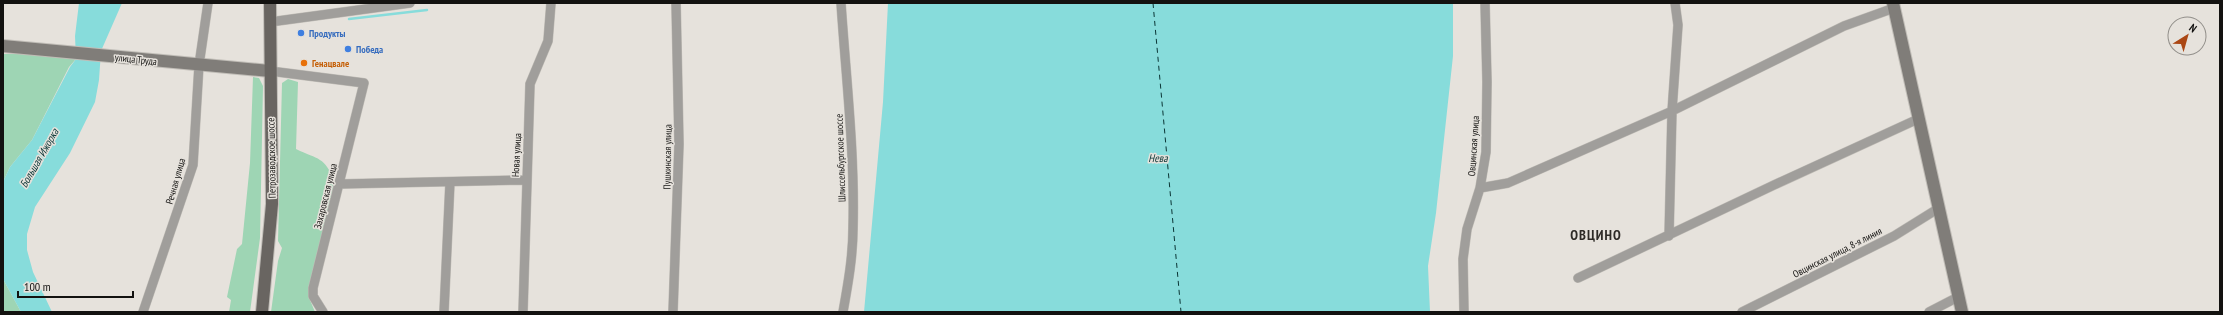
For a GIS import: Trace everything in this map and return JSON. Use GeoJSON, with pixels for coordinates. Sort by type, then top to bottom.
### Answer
{"type":"FeatureCollection","features":[{"type":"Feature","properties":{"kind":"main road","name":"Петрозаводское шоссе"},"geometry":{"type":"LineString","coordinates":[[262,312],[272,204],[270,3]]}},
{"type":"Feature","properties":{"kind":"main road"},"geometry":{"type":"LineString","coordinates":[[1893,5],[1962,312]]}},
{"type":"Feature","properties":{"kind":"main road","name":"улица Труда"},"geometry":{"type":"LineString","coordinates":[[3,46],[270,71]]}},
{"type":"Feature","properties":{"kind":"street","name":"Речная улица"},"geometry":{"type":"LineString","coordinates":[[143,312],[193,165],[199,65],[208,3]]}},
{"type":"Feature","properties":{"kind":"street"},"geometry":{"type":"LineString","coordinates":[[270,22],[385,5],[410,3]]}},
{"type":"Feature","properties":{"kind":"street","name":"Новая улица"},"geometry":{"type":"LineString","coordinates":[[523,312],[525,180],[530,84],[548,41],[551,3]]}},
{"type":"Feature","properties":{"kind":"street","name":"Пушкинская улица"},"geometry":{"type":"LineString","coordinates":[[673,312],[679,144],[676,3]]}},
{"type":"Feature","properties":{"kind":"street","name":"Шлиссельбургское шоссе"},"geometry":{"type":"LineString","coordinates":[[841,3],[852,155],[853,228],[850,272],[843,312]]}},
{"type":"Feature","properties":{"kind":"street","name":"Овцинская улица"},"geometry":{"type":"LineString","coordinates":[[1464,312],[1463,259],[1467,229],[1480,188],[1486,152],[1487,82],[1485,3]]}},
{"type":"Feature","properties":{"kind":"street"},"geometry":{"type":"LineString","coordinates":[[1669,236],[1672,111],[1678,25],[1675,3]]}},
{"type":"Feature","properties":{"kind":"street"},"geometry":{"type":"LineString","coordinates":[[1480,188],[1508,183],[1672,111],[1844,26],[1893,5]]}},
{"type":"Feature","properties":{"kind":"street","name":"Захаровская улица"},"geometry":{"type":"LineString","coordinates":[[270,71],[364,83],[313,288],[313,296],[322,312]]}},
{"type":"Feature","properties":{"kind":"street"},"geometry":{"type":"LineString","coordinates":[[1578,278],[1774,185],[1918,120]]}},
{"type":"Feature","properties":{"kind":"street"},"geometry":{"type":"LineString","coordinates":[[340,184],[525,180]]}},
{"type":"Feature","properties":{"kind":"street"},"geometry":{"type":"LineString","coordinates":[[444,312],[450,182]]}},
{"type":"Feature","properties":{"kind":"street","name":"Овцинская улица, 8-я линия"},"geometry":{"type":"LineString","coordinates":[[1742,312],[1894,236],[1939,208]]}},
{"type":"Feature","properties":{"kind":"street"},"geometry":{"type":"LineString","coordinates":[[1929,312],[1958,297]]}},
{"type":"Feature","properties":{"kind":"green space"},"geometry":{"type":"Polygon","coordinates":[[[3,54],[33,54],[76,59],[69,67],[32,140],[10,167],[3,182],[3,54]]]}},
{"type":"Feature","properties":{"kind":"green space"},"geometry":{"type":"Polygon","coordinates":[[[253,77],[259,78],[263,86],[260,238],[250,312],[229,312],[231,300],[227,297],[237,249],[242,244],[250,163],[253,77]]]}},
{"type":"Feature","properties":{"kind":"green space"},"geometry":{"type":"Polygon","coordinates":[[[288,79],[298,82],[296,149],[316,157],[324,163],[328,167],[335,182],[310,289],[310,300],[315,312],[271,312],[278,261],[282,248],[278,241],[282,83],[288,79]]]}},
{"type":"Feature","properties":{"kind":"green space"},"geometry":{"type":"Polygon","coordinates":[[[3,279],[21,312],[3,312],[3,279]]]}},
{"type":"Feature","properties":{"kind":"water","name":"Большая Ижорка"},"geometry":{"type":"Polygon","coordinates":[[[79,3],[122,3],[101,51],[99,80],[95,102],[70,153],[35,207],[27,234],[27,250],[33,272],[52,312],[21,312],[3,279],[3,182],[10,167],[32,140],[70,67],[76,59],[75,36],[79,3]]]}},
{"type":"Feature","properties":{"kind":"water","name":"Нева"},"geometry":{"type":"Polygon","coordinates":[[[888,3],[1453,3],[1453,56],[1436,213],[1428,266],[1430,312],[864,312],[883,102],[888,3]]]}},
{"type":"Feature","properties":{"kind":"waterway"},"geometry":{"type":"LineString","coordinates":[[349,19],[427,10]]}},
{"type":"Feature","properties":{"kind":"ferry route"},"geometry":{"type":"LineString","coordinates":[[1153,3],[1181,312]]}},
{"type":"Feature","properties":{"kind":"place","name":"Продукты"},"geometry":{"type":"Point","coordinates":[301,33]}},
{"type":"Feature","properties":{"kind":"place","name":"Победа"},"geometry":{"type":"Point","coordinates":[348,49]}},
{"type":"Feature","properties":{"kind":"place","name":"Генацвале"},"geometry":{"type":"Point","coordinates":[304,63]}},
{"type":"Feature","properties":{"kind":"district","name":"ОВЦИНО"},"geometry":{"type":"Point","coordinates":[1596,235]}}]}
